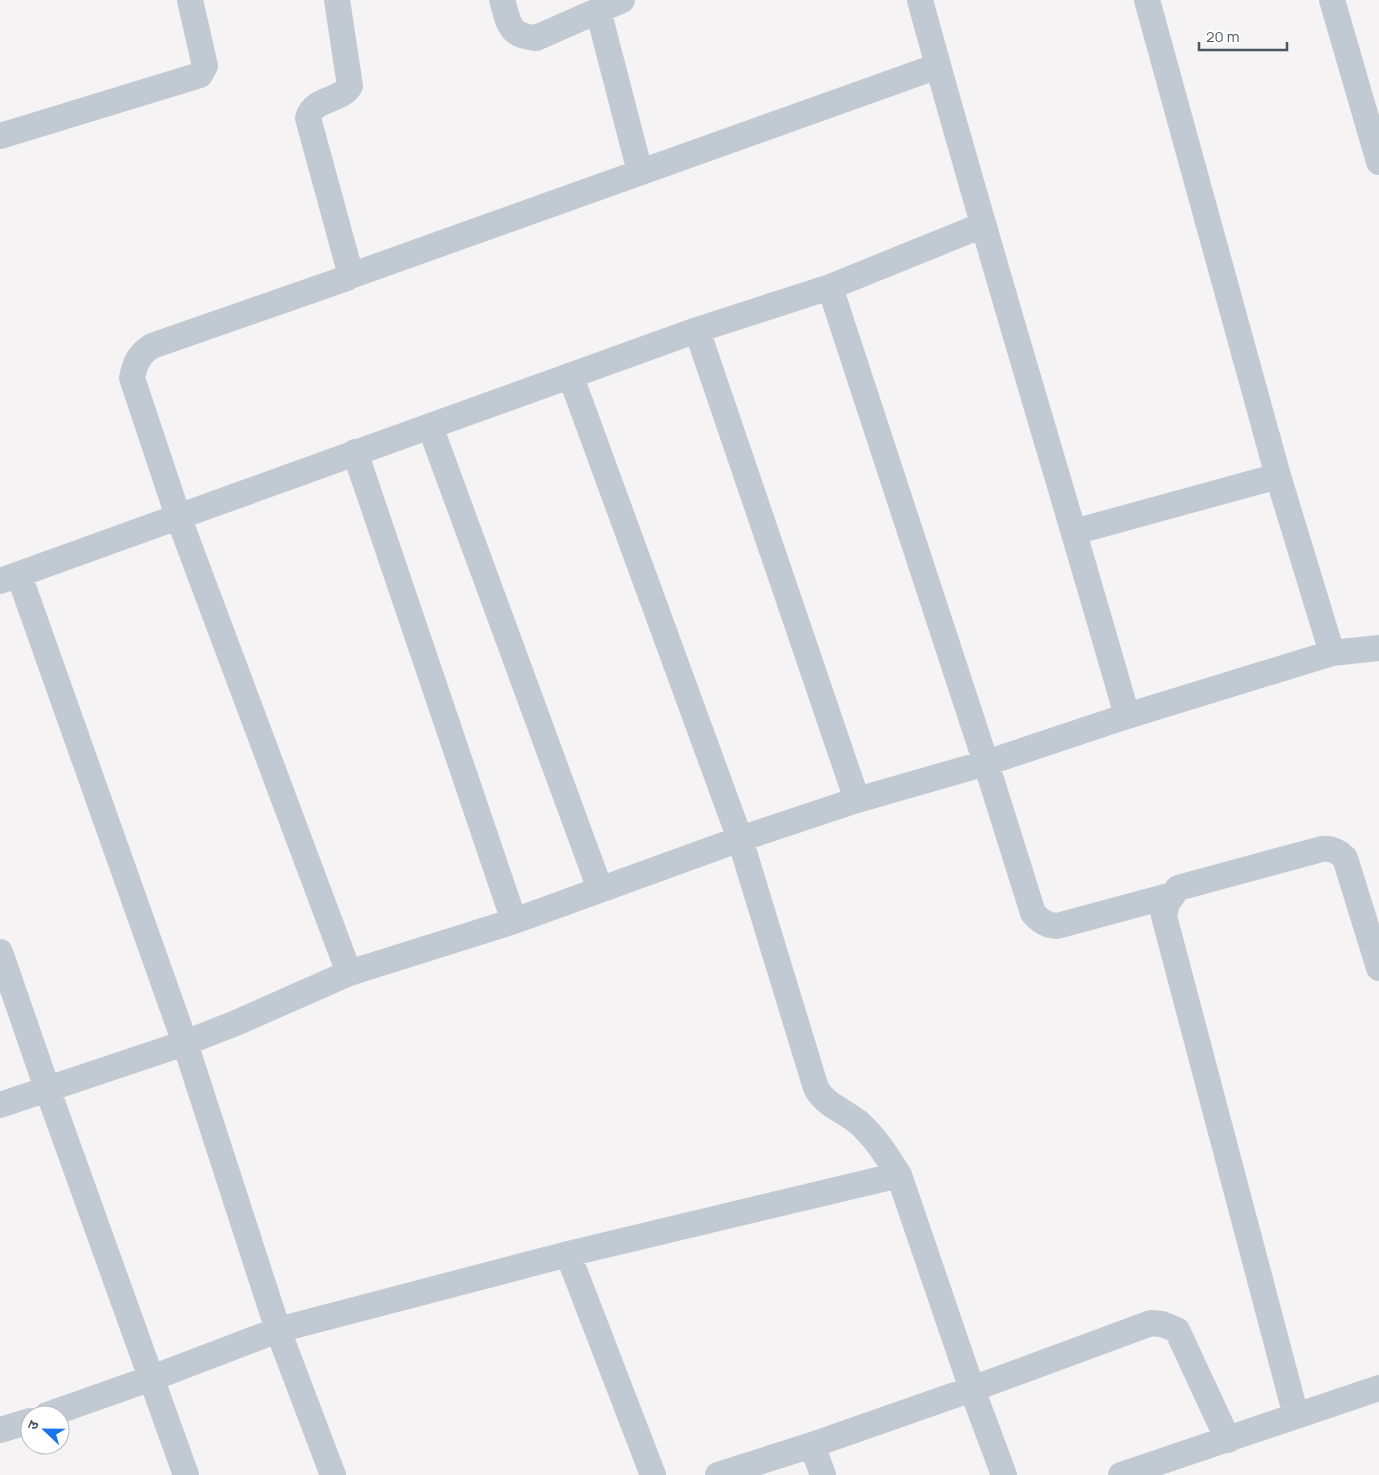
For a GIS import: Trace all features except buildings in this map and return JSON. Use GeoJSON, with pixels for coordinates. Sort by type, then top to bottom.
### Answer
{"type":"FeatureCollection","features":[{"type":"Feature","properties":{"kind":"street"},"geometry":{"type":"LineString","coordinates":[[0,136],[200,75],[205,66],[190,0]]}},
{"type":"Feature","properties":{"kind":"street"},"geometry":{"type":"LineString","coordinates":[[337,0],[350,86],[344,93],[314,107],[308,118],[350,276]]}},
{"type":"Feature","properties":{"kind":"street"},"geometry":{"type":"LineString","coordinates":[[502,0],[513,30],[524,37],[536,38],[622,0]]}},
{"type":"Feature","properties":{"kind":"street"},"geometry":{"type":"LineString","coordinates":[[920,0],[983,225],[1127,716]]}},
{"type":"Feature","properties":{"kind":"street"},"geometry":{"type":"LineString","coordinates":[[1147,0],[1278,476],[1332,654]]}},
{"type":"Feature","properties":{"kind":"street"},"geometry":{"type":"LineString","coordinates":[[1332,0],[1379,162]]}},
{"type":"Feature","properties":{"kind":"street"},"geometry":{"type":"LineString","coordinates":[[598,10],[640,172]]}},
{"type":"Feature","properties":{"kind":"street"},"geometry":{"type":"LineString","coordinates":[[349,973],[178,516],[132,378],[134,366],[138,359],[144,351],[152,346],[938,66]]}},
{"type":"Feature","properties":{"kind":"street"},"geometry":{"type":"LineString","coordinates":[[333,1475],[278,1330],[185,1043],[9,578],[697,330],[830,287],[983,225]]}},
{"type":"Feature","properties":{"kind":"street"},"geometry":{"type":"LineString","coordinates":[[830,287],[986,763],[1033,913],[1040,921],[1048,925],[1057,926],[1172,895]]}},
{"type":"Feature","properties":{"kind":"street"},"geometry":{"type":"LineString","coordinates":[[697,330],[857,800]]}},
{"type":"Feature","properties":{"kind":"street"},"geometry":{"type":"LineString","coordinates":[[570,377],[740,839],[816,1088],[820,1096],[857,1122],[881,1146],[899,1175],[972,1390],[1004,1475]]}},
{"type":"Feature","properties":{"kind":"street"},"geometry":{"type":"LineString","coordinates":[[430,426],[600,889]]}},
{"type":"Feature","properties":{"kind":"street"},"geometry":{"type":"LineString","coordinates":[[355,452],[514,921]]}},
{"type":"Feature","properties":{"kind":"street"},"geometry":{"type":"LineString","coordinates":[[1074,532],[1278,476]]}},
{"type":"Feature","properties":{"kind":"street"},"geometry":{"type":"LineString","coordinates":[[0,1105],[185,1043],[236,1023],[349,973],[514,921],[740,839],[857,800],[986,763],[1127,716],[1332,654],[1379,648]]}},
{"type":"Feature","properties":{"kind":"street"},"geometry":{"type":"LineString","coordinates":[[1296,1416],[1164,916],[1167,903],[1178,888],[1329,848],[1345,858],[1379,968]]}},
{"type":"Feature","properties":{"kind":"street"},"geometry":{"type":"LineString","coordinates":[[0,952],[186,1475]]}},
{"type":"Feature","properties":{"kind":"street"},"geometry":{"type":"LineString","coordinates":[[70,1407],[278,1330],[568,1254],[899,1175]]}},
{"type":"Feature","properties":{"kind":"street"},"geometry":{"type":"LineString","coordinates":[[568,1254],[653,1475]]}},
{"type":"Feature","properties":{"kind":"street"},"geometry":{"type":"LineString","coordinates":[[718,1475],[972,1390],[1150,1323],[1162,1324],[1176,1330],[1228,1440]]}},
{"type":"Feature","properties":{"kind":"street"},"geometry":{"type":"LineString","coordinates":[[1122,1475],[1379,1388]]}},
{"type":"Feature","properties":{"kind":"street"},"geometry":{"type":"LineString","coordinates":[[0,1430],[20,1424]]}},
{"type":"Feature","properties":{"kind":"street"},"geometry":{"type":"LineString","coordinates":[[812,1445],[823,1475]]}}]}
